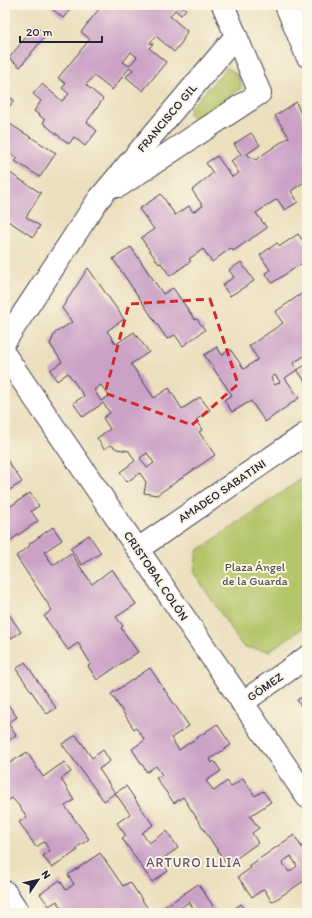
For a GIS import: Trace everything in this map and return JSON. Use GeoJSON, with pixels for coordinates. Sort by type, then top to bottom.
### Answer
{"type":"FeatureCollection","features":[{"type":"Feature","properties":{"kind":"street"},"geometry":{"type":"LineString","coordinates":[[223,5],[236,36]]}},
{"type":"Feature","properties":{"kind":"street"},"geometry":{"type":"LineString","coordinates":[[286,5],[307,56]]}},
{"type":"Feature","properties":{"kind":"street","name":"FRANCISCO GIL"},"geometry":{"type":"LineString","coordinates":[[5,341],[98,200],[236,36],[260,94],[98,200]]}},
{"type":"Feature","properties":{"kind":"street","name":"CRISTOBAL COLÓN"},"geometry":{"type":"LineString","coordinates":[[5,355],[307,797]]}},
{"type":"Feature","properties":{"kind":"street","name":"AMADEO SABATINI"},"geometry":{"type":"LineString","coordinates":[[138,549],[307,433]]}},
{"type":"Feature","properties":{"kind":"street","name":"GÓMEZ"},"geometry":{"type":"LineString","coordinates":[[242,703],[307,657]]}},
{"type":"Feature","properties":{"kind":"street"},"geometry":{"type":"LineString","coordinates":[[5,892],[19,913]]}},
{"type":"Feature","properties":{"kind":"highlighted area"},"geometry":{"type":"Polygon","coordinates":[[[210,299],[238,384],[192,425],[105,393],[129,304],[210,299]]]}},
{"type":"Feature","properties":{"kind":"green space"},"geometry":{"type":"Polygon","coordinates":[[[227,68],[233,71],[237,76],[241,88],[201,117],[196,118],[191,116],[189,114],[190,108],[227,68]]]}},
{"type":"Feature","properties":{"kind":"green space","name":"Plaza Ángel de la Guarda"},"geometry":{"type":"Polygon","coordinates":[[[307,475],[307,625],[269,651],[243,647],[194,573],[197,551],[307,475]]]}},
{"type":"Feature","properties":{"kind":"building"},"geometry":{"type":"Polygon","coordinates":[[[53,5],[74,5],[63,18],[51,8],[53,5]]]}},
{"type":"Feature","properties":{"kind":"building"},"geometry":{"type":"Polygon","coordinates":[[[102,5],[181,5],[186,9],[181,15],[175,10],[170,16],[187,31],[182,42],[174,52],[156,36],[150,43],[153,44],[149,48],[166,62],[143,91],[126,77],[133,70],[130,67],[112,90],[94,76],[86,85],[103,99],[87,122],[97,131],[85,146],[74,137],[69,144],[43,123],[45,120],[34,111],[41,101],[33,94],[42,84],[62,101],[69,94],[62,88],[66,84],[58,78],[90,39],[81,32],[102,5]],[[131,52],[123,62],[129,66],[137,57],[131,52]]]}},
{"type":"Feature","properties":{"kind":"building"},"geometry":{"type":"Polygon","coordinates":[[[35,26],[46,35],[20,67],[9,58],[35,26]]]}},
{"type":"Feature","properties":{"kind":"building"},"geometry":{"type":"Polygon","coordinates":[[[5,94],[14,100],[5,113],[5,94]]]}},
{"type":"Feature","properties":{"kind":"building"},"geometry":{"type":"Polygon","coordinates":[[[296,102],[307,128],[307,180],[291,191],[298,202],[285,210],[277,199],[256,213],[267,228],[233,251],[231,248],[212,262],[203,249],[189,259],[191,261],[170,276],[161,263],[159,264],[141,238],[154,229],[139,209],[161,194],[175,215],[189,206],[193,212],[203,206],[192,190],[213,173],[206,163],[217,156],[232,177],[239,173],[231,161],[241,154],[234,144],[251,133],[260,145],[247,154],[256,160],[289,137],[275,116],[296,102]]]}},
{"type":"Feature","properties":{"kind":"building"},"geometry":{"type":"Polygon","coordinates":[[[5,121],[56,153],[40,177],[15,161],[18,158],[5,151],[5,121]]]}},
{"type":"Feature","properties":{"kind":"building"},"geometry":{"type":"Polygon","coordinates":[[[5,170],[41,193],[26,217],[40,226],[33,237],[5,219],[5,170]]]}},
{"type":"Feature","properties":{"kind":"building"},"geometry":{"type":"Polygon","coordinates":[[[298,234],[306,245],[307,244],[307,260],[272,283],[265,273],[270,270],[260,255],[277,243],[280,246],[298,234]]]}},
{"type":"Feature","properties":{"kind":"building"},"geometry":{"type":"Polygon","coordinates":[[[131,247],[163,294],[173,288],[195,320],[197,319],[205,330],[183,346],[175,335],[167,339],[113,259],[131,247]]]}},
{"type":"Feature","properties":{"kind":"building"},"geometry":{"type":"Polygon","coordinates":[[[241,262],[254,281],[230,296],[222,285],[234,277],[229,270],[241,262]]]}},
{"type":"Feature","properties":{"kind":"building"},"geometry":{"type":"Polygon","coordinates":[[[88,268],[124,319],[107,331],[116,344],[134,332],[149,352],[131,364],[154,398],[169,388],[182,409],[200,397],[210,410],[196,420],[202,430],[199,432],[215,455],[157,495],[144,493],[146,482],[140,473],[127,482],[120,472],[135,461],[129,451],[117,449],[111,445],[104,449],[97,438],[110,429],[103,418],[110,413],[103,403],[83,417],[73,403],[84,396],[68,373],[57,381],[50,370],[62,362],[50,344],[55,333],[72,322],[62,308],[88,268]],[[101,385],[94,390],[101,401],[109,396],[101,385]],[[147,453],[140,458],[147,468],[154,463],[147,453]]]}},
{"type":"Feature","properties":{"kind":"building"},"geometry":{"type":"Polygon","coordinates":[[[307,290],[307,359],[304,356],[293,363],[297,370],[285,378],[299,398],[265,422],[251,401],[232,412],[224,400],[232,395],[204,355],[217,347],[222,355],[230,349],[244,369],[258,359],[249,346],[283,323],[275,312],[307,290]],[[275,375],[271,378],[275,385],[280,382],[275,375]]]}},
{"type":"Feature","properties":{"kind":"building"},"geometry":{"type":"Polygon","coordinates":[[[307,364],[307,384],[297,370],[307,364]]]}},
{"type":"Feature","properties":{"kind":"building"},"geometry":{"type":"Polygon","coordinates":[[[5,457],[22,482],[5,493],[5,457]]]}},
{"type":"Feature","properties":{"kind":"building"},"geometry":{"type":"Polygon","coordinates":[[[30,493],[39,506],[31,511],[38,521],[7,543],[5,540],[5,510],[30,493]]]}},
{"type":"Feature","properties":{"kind":"building"},"geometry":{"type":"Polygon","coordinates":[[[53,527],[62,540],[44,552],[53,565],[71,553],[92,584],[112,569],[136,604],[116,617],[123,626],[121,628],[138,652],[97,680],[88,666],[91,664],[78,643],[68,650],[44,616],[52,610],[16,556],[30,546],[29,544],[53,527]]]}},
{"type":"Feature","properties":{"kind":"building"},"geometry":{"type":"Polygon","coordinates":[[[89,535],[101,553],[82,565],[70,548],[89,535]]]}},
{"type":"Feature","properties":{"kind":"building"},"geometry":{"type":"Polygon","coordinates":[[[5,608],[21,632],[10,639],[5,633],[5,608]]]}},
{"type":"Feature","properties":{"kind":"building"},"geometry":{"type":"Polygon","coordinates":[[[25,662],[56,708],[47,714],[16,669],[25,662]]]}},
{"type":"Feature","properties":{"kind":"building"},"geometry":{"type":"Polygon","coordinates":[[[150,668],[189,726],[171,738],[179,750],[217,724],[231,745],[210,759],[212,763],[214,761],[221,771],[206,781],[214,791],[227,781],[231,787],[243,778],[255,796],[263,791],[271,802],[250,816],[259,828],[252,833],[258,843],[227,865],[183,797],[174,803],[156,778],[162,775],[156,766],[147,772],[132,749],[145,740],[136,728],[134,729],[111,694],[150,668]]]}},
{"type":"Feature","properties":{"kind":"building"},"geometry":{"type":"Polygon","coordinates":[[[307,694],[307,715],[297,700],[307,694]]]}},
{"type":"Feature","properties":{"kind":"building"},"geometry":{"type":"Polygon","coordinates":[[[5,700],[17,717],[8,723],[16,735],[5,743],[5,700]]]}},
{"type":"Feature","properties":{"kind":"building"},"geometry":{"type":"Polygon","coordinates":[[[76,735],[92,758],[103,750],[110,761],[99,769],[115,793],[104,801],[62,744],[76,735]]]}},
{"type":"Feature","properties":{"kind":"building"},"geometry":{"type":"Polygon","coordinates":[[[27,752],[43,777],[64,762],[71,772],[61,779],[74,800],[65,806],[89,839],[76,848],[78,850],[52,868],[43,856],[50,851],[44,842],[36,847],[19,822],[27,817],[20,807],[12,798],[5,803],[5,766],[27,752]]]}},
{"type":"Feature","properties":{"kind":"building"},"geometry":{"type":"Polygon","coordinates":[[[126,786],[153,825],[142,833],[149,843],[167,831],[178,848],[161,860],[168,871],[152,882],[122,838],[126,836],[117,823],[130,814],[115,793],[126,786]]]}},
{"type":"Feature","properties":{"kind":"building"},"geometry":{"type":"Polygon","coordinates":[[[294,835],[307,855],[307,879],[272,902],[264,889],[252,897],[238,877],[251,868],[249,866],[294,835]],[[291,856],[282,862],[289,872],[297,866],[291,856]]]}},
{"type":"Feature","properties":{"kind":"building"},"geometry":{"type":"Polygon","coordinates":[[[100,853],[123,886],[130,882],[151,913],[59,913],[63,910],[57,901],[49,906],[40,894],[60,880],[66,890],[74,884],[68,875],[100,853]]]}},
{"type":"Feature","properties":{"kind":"building"},"geometry":{"type":"Polygon","coordinates":[[[198,884],[218,913],[197,913],[189,902],[173,913],[156,913],[198,884]]]}},
{"type":"Feature","properties":{"kind":"building"},"geometry":{"type":"Polygon","coordinates":[[[241,904],[247,913],[228,913],[241,904]]]}},
{"type":"Feature","properties":{"kind":"district","name":"ARTURO ILLIA"},"geometry":{"type":"Point","coordinates":[194,862]}}]}
